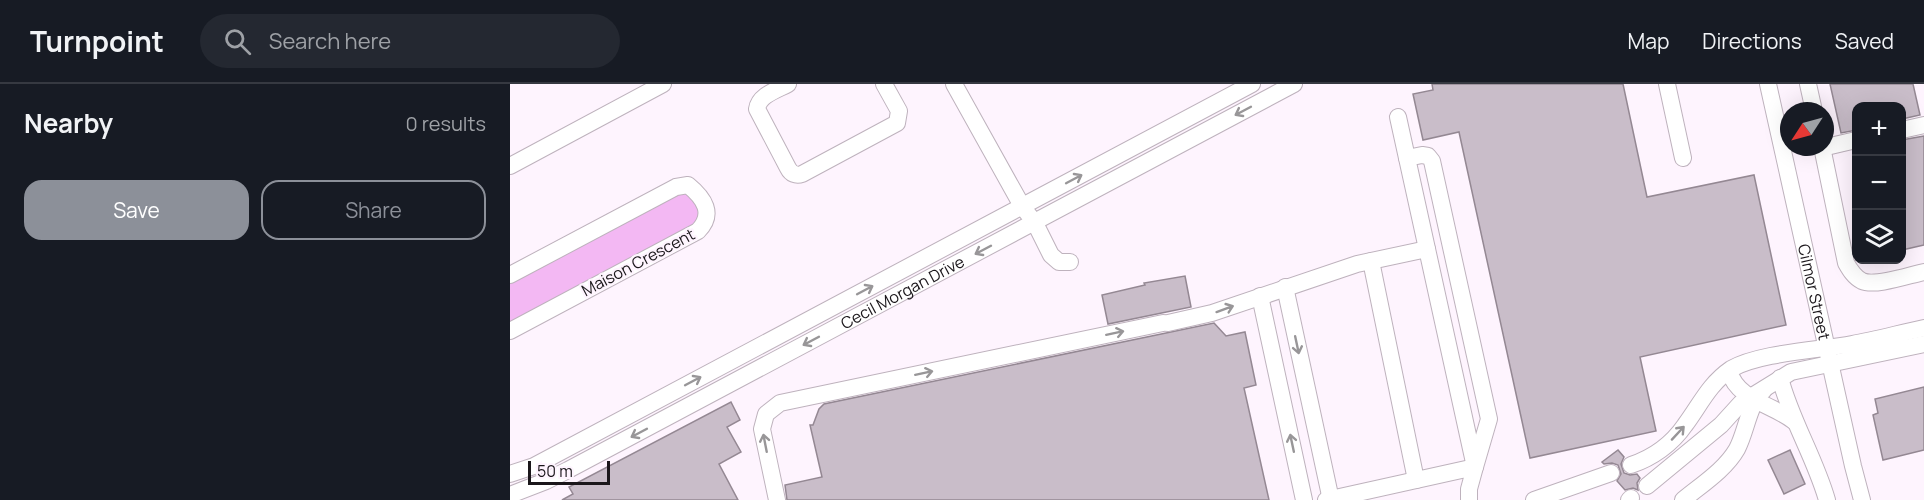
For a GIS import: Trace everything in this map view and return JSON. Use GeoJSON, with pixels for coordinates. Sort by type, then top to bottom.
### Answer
{"type":"FeatureCollection","features":[{"type":"Feature","properties":{"kind":"street"},"geometry":{"type":"LineString","coordinates":[[510,166],[663,84]]}},
{"type":"Feature","properties":{"kind":"street"},"geometry":{"type":"LineString","coordinates":[[788,84],[762,98],[758,102],[757,109],[791,173],[797,175],[897,123],[899,111],[884,84]]}},
{"type":"Feature","properties":{"kind":"street"},"geometry":{"type":"LineString","coordinates":[[954,84],[1055,260],[1070,262]]}},
{"type":"Feature","properties":{"kind":"street","name":"Cecil Morgan Drive"},"geometry":{"type":"LineString","coordinates":[[510,474],[534,466],[1252,84]]}},
{"type":"Feature","properties":{"kind":"street","name":"Cecil Morgan Drive"},"geometry":{"type":"LineString","coordinates":[[510,495],[560,474],[1294,84]]}},
{"type":"Feature","properties":{"kind":"street"},"geometry":{"type":"LineString","coordinates":[[1667,84],[1683,158]]}},
{"type":"Feature","properties":{"kind":"street","name":"Cilmor Street"},"geometry":{"type":"LineString","coordinates":[[1768,84],[1862,500]]}},
{"type":"Feature","properties":{"kind":"street"},"geometry":{"type":"LineString","coordinates":[[1808,84],[1812,102]]}},
{"type":"Feature","properties":{"kind":"street"},"geometry":{"type":"LineString","coordinates":[[1398,117],[1475,467]]}},
{"type":"Feature","properties":{"kind":"street"},"geometry":{"type":"LineString","coordinates":[[1906,129],[1924,125]]}},
{"type":"Feature","properties":{"kind":"street"},"geometry":{"type":"LineString","coordinates":[[1834,145],[1852,141]]}},
{"type":"Feature","properties":{"kind":"street"},"geometry":{"type":"LineString","coordinates":[[1407,158],[1422,155],[1428,156],[1432,161],[1488,419],[1469,489],[1469,500]]}},
{"type":"Feature","properties":{"kind":"street"},"geometry":{"type":"LineString","coordinates":[[1824,156],[1846,262],[1852,274],[1862,281],[1872,283],[1924,272]]}},
{"type":"Feature","properties":{"kind":"street","name":"Maison Crescent"},"geometry":{"type":"LineString","coordinates":[[510,274],[676,187],[688,185],[698,192],[708,211],[706,223],[698,231],[510,331]]}},
{"type":"Feature","properties":{"kind":"street"},"geometry":{"type":"LineString","coordinates":[[777,500],[762,429],[766,414],[780,403],[1212,313],[1285,287],[1371,261],[1427,249]]}},
{"type":"Feature","properties":{"kind":"street"},"geometry":{"type":"LineString","coordinates":[[1371,261],[1416,480]]}},
{"type":"Feature","properties":{"kind":"street"},"geometry":{"type":"LineString","coordinates":[[1285,287],[1329,500],[1475,467]]}},
{"type":"Feature","properties":{"kind":"street"},"geometry":{"type":"LineString","coordinates":[[1260,296],[1304,500]]}},
{"type":"Feature","properties":{"kind":"street"},"geometry":{"type":"LineString","coordinates":[[1647,486],[1780,378],[1828,356],[1924,328]]}},
{"type":"Feature","properties":{"kind":"street"},"geometry":{"type":"LineString","coordinates":[[1630,465],[1648,459],[1664,447],[1685,426],[1708,389],[1729,371],[1760,358],[1828,356],[1924,344]]}},
{"type":"Feature","properties":{"kind":"street"},"geometry":{"type":"LineString","coordinates":[[1729,371],[1738,388],[1757,395],[1797,423]]}},
{"type":"Feature","properties":{"kind":"street"},"geometry":{"type":"LineString","coordinates":[[1780,378],[1790,409],[1827,500]]}},
{"type":"Feature","properties":{"kind":"street"},"geometry":{"type":"LineString","coordinates":[[1683,500],[1731,457],[1738,446],[1757,395]]}},
{"type":"Feature","properties":{"kind":"street"},"geometry":{"type":"LineString","coordinates":[[1534,500],[1611,473]]}},
{"type":"Feature","properties":{"kind":"shaded area"},"geometry":{"type":"Polygon","coordinates":[[[679,191],[694,196],[701,220],[510,325],[510,281],[679,191]]]}},
{"type":"Feature","properties":{"kind":"building"},"geometry":{"type":"Polygon","coordinates":[[[1432,84],[1623,84],[1647,197],[1754,175],[1786,325],[1640,357],[1656,431],[1530,458],[1459,132],[1423,140],[1413,94],[1433,90],[1432,84]]]}},
{"type":"Feature","properties":{"kind":"building"},"geometry":{"type":"Polygon","coordinates":[[[1830,84],[1913,84],[1920,115],[1906,118],[1906,102],[1852,102],[1852,131],[1841,133],[1830,84]]]}},
{"type":"Feature","properties":{"kind":"building"},"geometry":{"type":"Polygon","coordinates":[[[1924,136],[1924,245],[1906,249],[1906,156],[1906,139],[1924,136]]]}},
{"type":"Feature","properties":{"kind":"building"},"geometry":{"type":"Polygon","coordinates":[[[1185,276],[1191,307],[1108,324],[1102,295],[1145,285],[1144,283],[1185,276]]]}},
{"type":"Feature","properties":{"kind":"building"},"geometry":{"type":"Polygon","coordinates":[[[1214,323],[1226,336],[1245,332],[1256,385],[1244,388],[1269,500],[787,500],[785,485],[822,477],[810,425],[813,425],[819,409],[824,404],[1214,323]]]}},
{"type":"Feature","properties":{"kind":"building"},"geometry":{"type":"Polygon","coordinates":[[[1924,387],[1924,450],[1883,460],[1873,415],[1878,413],[1875,399],[1924,387]]]}},
{"type":"Feature","properties":{"kind":"building"},"geometry":{"type":"Polygon","coordinates":[[[731,402],[740,420],[727,427],[741,452],[719,464],[738,500],[562,500],[573,494],[569,487],[731,402]]]}},
{"type":"Feature","properties":{"kind":"building"},"geometry":{"type":"Polygon","coordinates":[[[1618,450],[1624,457],[1621,464],[1624,473],[1637,474],[1640,478],[1637,483],[1638,490],[1633,488],[1625,490],[1617,481],[1621,474],[1618,465],[1602,462],[1618,450]]]}},
{"type":"Feature","properties":{"kind":"building"},"geometry":{"type":"Polygon","coordinates":[[[1790,450],[1805,484],[1784,494],[1768,460],[1790,450]]]}}]}
